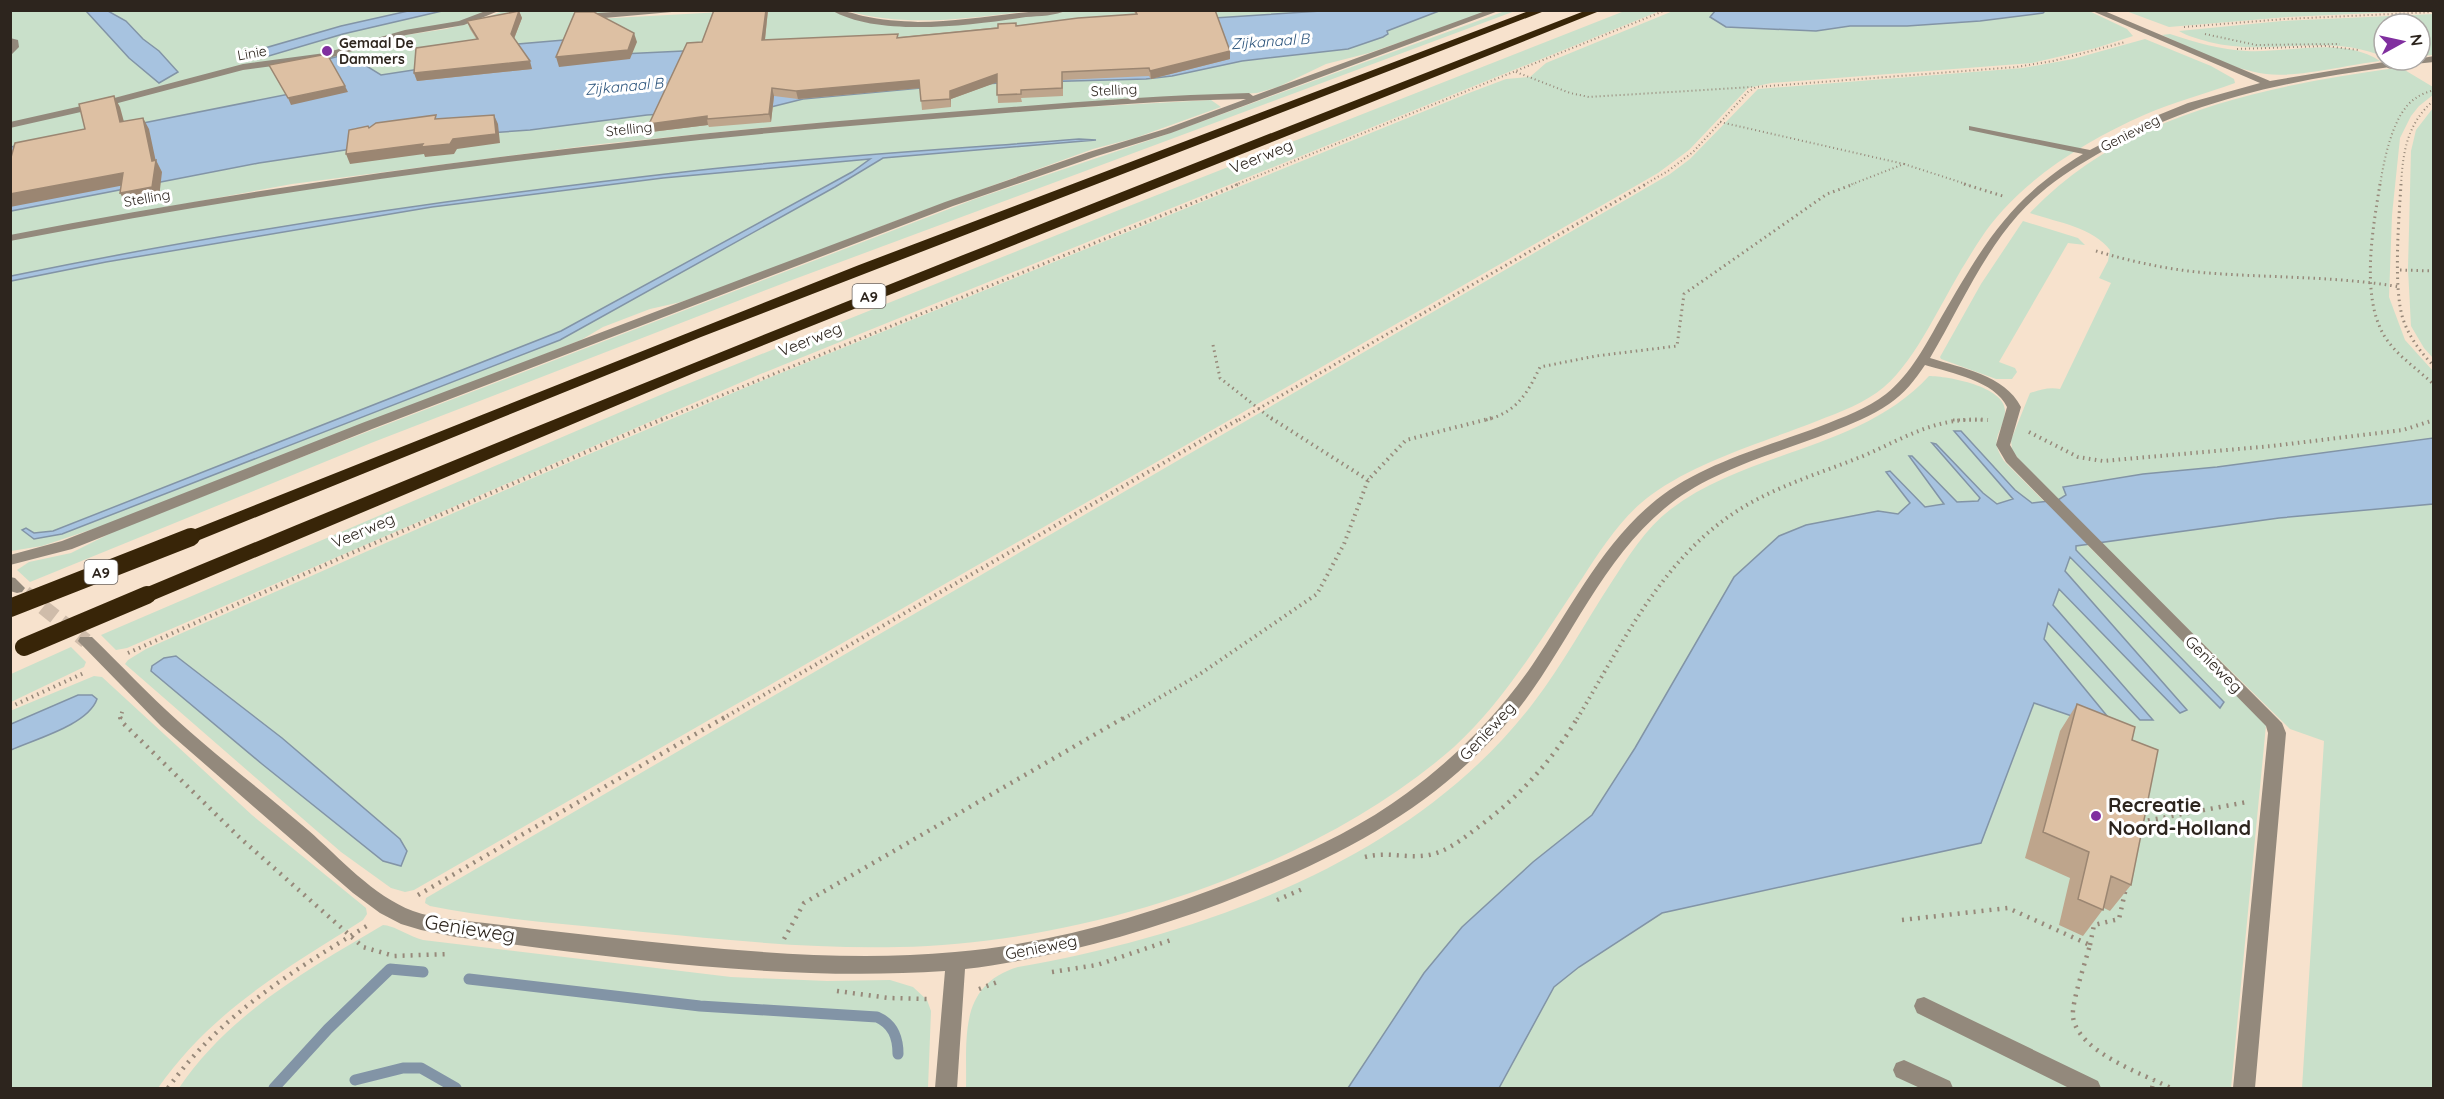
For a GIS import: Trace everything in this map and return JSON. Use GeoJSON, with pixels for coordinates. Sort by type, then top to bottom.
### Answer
{"type":"FeatureCollection","features":[{"type":"Feature","properties":{"kind":"highway","name":"A9"},"geometry":{"type":"LineString","coordinates":[[10,608],[191,537],[505,408],[959,230],[1542,10]]}},
{"type":"Feature","properties":{"kind":"highway","name":"A9"},"geometry":{"type":"LineString","coordinates":[[17,650],[472,457],[949,263],[1597,10]]}},
{"type":"Feature","properties":{"kind":"street","name":"Linie"},"geometry":{"type":"LineString","coordinates":[[10,124],[89,107],[243,67],[326,57],[405,33],[461,23],[497,10]]}},
{"type":"Feature","properties":{"kind":"street"},"geometry":{"type":"LineString","coordinates":[[582,17],[690,10]]}},
{"type":"Feature","properties":{"kind":"street"},"geometry":{"type":"LineString","coordinates":[[835,10],[868,21],[920,24],[1063,10]]}},
{"type":"Feature","properties":{"kind":"street"},"geometry":{"type":"LineString","coordinates":[[10,560],[67,545],[377,422],[949,204],[1093,154],[1168,131],[1497,10]]}},
{"type":"Feature","properties":{"kind":"street"},"geometry":{"type":"LineString","coordinates":[[2094,10],[2267,83]]}},
{"type":"Feature","properties":{"kind":"street"},"geometry":{"type":"LineString","coordinates":[[10,40],[15,42],[15,47],[10,53]]}},
{"type":"Feature","properties":{"kind":"street","name":"Genieweg"},"geometry":{"type":"LineString","coordinates":[[86,641],[126,682],[210,758],[369,893],[393,910],[419,921],[482,932],[772,962],[862,964],[956,961],[1066,942],[1146,923],[1288,869],[1328,851],[1406,804],[1438,779],[1491,731],[1535,674],[1622,541],[1656,505],[1704,477],[1846,421],[1885,402],[1908,380],[1922,360],[2000,232],[2025,203],[2056,176],[2091,153],[2167,114],[2233,92],[2267,83],[2433,59]]}},
{"type":"Feature","properties":{"kind":"street","name":"Stelling"},"geometry":{"type":"LineString","coordinates":[[10,238],[292,186],[439,165],[641,141],[1049,107],[1242,96],[1257,98]]}},
{"type":"Feature","properties":{"kind":"street"},"geometry":{"type":"LineString","coordinates":[[1972,128],[2091,153]]}},
{"type":"Feature","properties":{"kind":"street","name":"Genieweg"},"geometry":{"type":"LineString","coordinates":[[1922,360],[2004,391],[2014,404],[2003,437],[2006,452],[2045,495],[2273,723],[2277,733],[2272,798],[2244,1089]]}},
{"type":"Feature","properties":{"kind":"street"},"geometry":{"type":"LineString","coordinates":[[946,1089],[956,961]]}},
{"type":"Feature","properties":{"kind":"street"},"geometry":{"type":"LineString","coordinates":[[1924,1006],[2090,1089]]}},
{"type":"Feature","properties":{"kind":"street"},"geometry":{"type":"LineString","coordinates":[[1904,1070],[1942,1089]]}},
{"type":"Feature","properties":{"kind":"path","name":"Veerweg"},"geometry":{"type":"LineString","coordinates":[[10,707],[347,555],[726,392],[1666,10]]}},
{"type":"Feature","properties":{"kind":"path"},"geometry":{"type":"LineString","coordinates":[[1516,72],[1570,93],[1589,97],[1756,87],[2027,66],[2072,57],[2149,34],[2184,27],[2296,18],[2433,12]]}},
{"type":"Feature","properties":{"kind":"path"},"geometry":{"type":"LineString","coordinates":[[2178,25],[2256,45],[2320,43],[2361,49],[2325,46],[2258,50],[2231,48]]}},
{"type":"Feature","properties":{"kind":"path"},"geometry":{"type":"LineString","coordinates":[[168,1089],[196,1051],[217,1030],[276,984],[350,937],[1668,171],[1693,152],[1748,92],[1756,87]]}},
{"type":"Feature","properties":{"kind":"path"},"geometry":{"type":"LineString","coordinates":[[2433,90],[2418,94],[2403,110],[2393,128],[2381,179],[2370,281],[2372,297],[2384,333],[2390,343],[2433,385]]}},
{"type":"Feature","properties":{"kind":"path"},"geometry":{"type":"LineString","coordinates":[[2433,100],[2411,128],[2405,147],[2400,218],[2402,314],[2412,340],[2433,366]]}},
{"type":"Feature","properties":{"kind":"path"},"geometry":{"type":"LineString","coordinates":[[1720,122],[1904,164],[2025,203]]}},
{"type":"Feature","properties":{"kind":"path"},"geometry":{"type":"LineString","coordinates":[[772,962],[804,903],[1200,674],[1317,594],[1344,544],[1368,480],[1406,440],[1501,416],[1525,397],[1540,367],[1596,356],[1677,346],[1684,294],[1827,194],[1904,164]]}},
{"type":"Feature","properties":{"kind":"path"},"geometry":{"type":"LineString","coordinates":[[2096,252],[2140,263],[2191,271],[2318,276],[2370,281],[2400,287]]}},
{"type":"Feature","properties":{"kind":"path"},"geometry":{"type":"LineString","coordinates":[[2400,270],[2433,271]]}},
{"type":"Feature","properties":{"kind":"path"},"geometry":{"type":"LineString","coordinates":[[1213,345],[1220,378],[1258,410],[1368,480]]}},
{"type":"Feature","properties":{"kind":"path"},"geometry":{"type":"LineString","coordinates":[[1360,859],[1374,854],[1413,857],[1441,852],[1505,805],[1536,776],[1558,748],[1652,598],[1682,556],[1730,515],[1776,490],[1880,448],[1930,424],[1967,418],[1987,420],[2045,439],[2078,457],[2103,461],[2261,447],[2391,432],[2433,420]]}},
{"type":"Feature","properties":{"kind":"path"},"geometry":{"type":"LineString","coordinates":[[127,701],[121,712],[120,718],[123,723],[239,837],[350,937],[374,953],[388,956],[452,954]]}},
{"type":"Feature","properties":{"kind":"path"},"geometry":{"type":"LineString","coordinates":[[2138,832],[2140,821],[2272,798]]}},
{"type":"Feature","properties":{"kind":"path"},"geometry":{"type":"LineString","coordinates":[[1272,902],[1310,886]]}},
{"type":"Feature","properties":{"kind":"path"},"geometry":{"type":"LineString","coordinates":[[2126,886],[2119,919],[2094,925],[2074,1002],[2073,1024],[2087,1044],[2171,1089]]}},
{"type":"Feature","properties":{"kind":"path"},"geometry":{"type":"LineString","coordinates":[[1902,920],[2008,908],[2090,945]]}},
{"type":"Feature","properties":{"kind":"path"},"geometry":{"type":"LineString","coordinates":[[1046,972],[1074,971],[1101,964],[1178,937]]}},
{"type":"Feature","properties":{"kind":"path"},"geometry":{"type":"LineString","coordinates":[[832,990],[911,1000],[953,996],[1004,980]]}},
{"type":"Feature","properties":{"kind":"path"},"geometry":{"type":"LineString","coordinates":[[2152,1089],[2154,1080]]}},
{"type":"Feature","properties":{"kind":"green space"},"geometry":{"type":"Polygon","coordinates":[[[829,10],[865,22],[901,26],[1023,17],[1079,10],[1490,11],[1369,53],[1326,64],[1278,87],[1257,93],[992,109],[601,144],[292,184],[11,236],[11,126],[241,70],[284,63],[406,35],[446,29],[475,22],[503,11],[637,11],[578,14],[577,20],[740,11],[829,10]]]}},
{"type":"Feature","properties":{"kind":"green space"},"geometry":{"type":"Polygon","coordinates":[[[1627,10],[1660,11],[758,375],[127,648],[116,650],[101,635],[665,393],[1119,210],[1627,10]]]}},
{"type":"Feature","properties":{"kind":"green space"},"geometry":{"type":"Polygon","coordinates":[[[2087,10],[2127,29],[2133,36],[2096,48],[2032,63],[1771,83],[1748,88],[1689,150],[1658,173],[414,890],[405,892],[391,888],[341,852],[125,664],[146,649],[526,481],[742,389],[1469,93],[1506,79],[1530,77],[1546,63],[1673,11],[2087,10]]]}},
{"type":"Feature","properties":{"kind":"green space"},"geometry":{"type":"Polygon","coordinates":[[[10,11],[493,11],[320,56],[265,62],[11,123],[10,11]]]}},
{"type":"Feature","properties":{"kind":"green space"},"geometry":{"type":"Polygon","coordinates":[[[848,11],[1031,11],[962,19],[916,20],[870,16],[848,11]]]}},
{"type":"Feature","properties":{"kind":"green space"},"geometry":{"type":"Polygon","coordinates":[[[1505,11],[1515,11],[792,280],[371,443],[30,582],[17,570],[29,562],[71,553],[115,531],[325,448],[975,199],[1162,136],[1505,11]]]}},
{"type":"Feature","properties":{"kind":"green space"},"geometry":{"type":"Polygon","coordinates":[[[2126,11],[2420,11],[2288,17],[2169,27],[2126,11]]]}},
{"type":"Feature","properties":{"kind":"green space"},"geometry":{"type":"Polygon","coordinates":[[[2432,14],[2433,14],[2432,55],[2432,14]]]}},
{"type":"Feature","properties":{"kind":"green space"},"geometry":{"type":"Polygon","coordinates":[[[2372,17],[2372,53],[2341,46],[2231,46],[2209,42],[2179,31],[2282,21],[2372,17]]]}},
{"type":"Feature","properties":{"kind":"green space"},"geometry":{"type":"Polygon","coordinates":[[[2170,34],[2208,45],[2237,50],[2263,51],[2315,47],[2350,49],[2372,57],[2372,62],[2307,73],[2266,74],[2226,63],[2162,35],[2170,34]]]}},
{"type":"Feature","properties":{"kind":"green space"},"geometry":{"type":"Polygon","coordinates":[[[2145,39],[2211,66],[2234,79],[2235,83],[2167,106],[2125,124],[2069,155],[2034,181],[2003,210],[1988,229],[1918,345],[1896,375],[1877,393],[1843,411],[1710,462],[1669,483],[1641,503],[1613,533],[1523,666],[1473,729],[1398,791],[1334,830],[1265,864],[1193,892],[1119,915],[1044,932],[970,943],[899,947],[835,947],[771,943],[509,918],[456,911],[425,903],[426,898],[1670,174],[1690,159],[1758,89],[2023,68],[2073,59],[2145,39]]]}},
{"type":"Feature","properties":{"kind":"green space"},"geometry":{"type":"Polygon","coordinates":[[[2372,71],[2408,72],[2433,87],[2433,95],[2411,116],[2400,138],[2392,215],[2389,297],[2405,340],[2433,371],[2433,1088],[2302,1088],[2324,741],[2290,729],[2028,472],[2012,450],[2011,440],[2030,393],[2060,389],[2111,283],[2099,278],[2108,261],[2110,250],[2103,242],[2073,226],[2030,213],[2067,179],[2108,151],[2152,128],[2199,110],[2248,96],[2372,71]]]}},
{"type":"Feature","properties":{"kind":"green space"},"geometry":{"type":"Polygon","coordinates":[[[1211,100],[1221,107],[1135,138],[1093,149],[681,302],[650,309],[603,327],[581,340],[108,524],[42,546],[11,551],[11,240],[221,201],[623,144],[1048,109],[1211,100]]]}},
{"type":"Feature","properties":{"kind":"green space"},"geometry":{"type":"Polygon","coordinates":[[[2433,108],[2433,358],[2411,326],[2408,269],[2411,151],[2416,130],[2433,108]]]}},
{"type":"Feature","properties":{"kind":"green space"},"geometry":{"type":"Polygon","coordinates":[[[2023,221],[2078,238],[2085,245],[2068,243],[1999,362],[2015,368],[2017,372],[2012,379],[1996,379],[1941,359],[1940,357],[1981,284],[2023,221]]]}},
{"type":"Feature","properties":{"kind":"green space"},"geometry":{"type":"Polygon","coordinates":[[[1929,376],[1962,381],[1997,396],[2003,403],[2005,412],[1997,441],[1999,453],[2004,461],[2266,725],[2231,1088],[966,1088],[967,1032],[970,1016],[975,1000],[985,986],[999,975],[1018,967],[1089,953],[1161,934],[1232,910],[1302,881],[1368,846],[1429,805],[1485,757],[1534,702],[1631,553],[1653,525],[1671,509],[1702,489],[1735,474],[1871,420],[1902,401],[1929,376]]]}},
{"type":"Feature","properties":{"kind":"green space"},"geometry":{"type":"Polygon","coordinates":[[[71,647],[86,662],[84,667],[11,702],[11,674],[71,647]]]}},
{"type":"Feature","properties":{"kind":"green space"},"geometry":{"type":"Polygon","coordinates":[[[94,676],[102,677],[252,815],[366,908],[367,914],[363,920],[278,974],[226,1014],[179,1061],[158,1088],[11,1088],[10,711],[94,676]]]}},
{"type":"Feature","properties":{"kind":"green space"},"geometry":{"type":"Polygon","coordinates":[[[383,925],[423,940],[731,977],[827,981],[890,980],[913,987],[927,1000],[931,1011],[928,1088],[179,1088],[221,1038],[245,1016],[298,977],[383,925]]]}},
{"type":"Feature","properties":{"kind":"water","name":"Zijkanaal B"},"geometry":{"type":"Polygon","coordinates":[[[1337,10],[1439,11],[1387,31],[1388,34],[1383,37],[1348,49],[1242,61],[1172,76],[921,88],[803,99],[771,107],[647,115],[530,130],[431,137],[259,163],[11,211],[11,147],[340,84],[328,59],[347,54],[381,75],[472,61],[518,51],[518,44],[564,40],[621,54],[1337,10]]]}},
{"type":"Feature","properties":{"kind":"water"},"geometry":{"type":"Polygon","coordinates":[[[2045,10],[2043,13],[1980,21],[1907,26],[1850,26],[1816,31],[1726,27],[1710,17],[1715,11],[2045,10]]]}},
{"type":"Feature","properties":{"kind":"water"},"geometry":{"type":"Polygon","coordinates":[[[86,11],[108,11],[126,21],[178,72],[159,83],[129,58],[86,11]]]}},
{"type":"Feature","properties":{"kind":"water"},"geometry":{"type":"Polygon","coordinates":[[[408,11],[442,11],[343,34],[262,58],[251,52],[341,26],[408,11]]]}},
{"type":"Feature","properties":{"kind":"water"},"geometry":{"type":"Polygon","coordinates":[[[1079,139],[1096,140],[883,158],[560,340],[62,534],[34,539],[22,530],[26,528],[34,533],[53,531],[561,331],[852,172],[870,159],[663,178],[432,207],[106,262],[11,281],[11,276],[183,243],[355,215],[528,191],[748,165],[1079,139]]]}},
{"type":"Feature","properties":{"kind":"water"},"geometry":{"type":"Polygon","coordinates":[[[1954,431],[1961,431],[2015,490],[2032,503],[2058,500],[2066,495],[2063,487],[2143,474],[2217,467],[2433,438],[2433,504],[2279,518],[2076,546],[2076,550],[2224,702],[2220,708],[2070,557],[2065,571],[2187,710],[2180,713],[2059,589],[2053,605],[2153,720],[2140,720],[2048,623],[2044,639],[2121,733],[2034,703],[1981,843],[1662,913],[1579,967],[1554,987],[1499,1088],[1348,1088],[1424,973],[1462,927],[1533,862],[1592,815],[1635,748],[1734,577],[1779,536],[1806,525],[1878,511],[1898,514],[1910,503],[1886,472],[1890,471],[1925,507],[1944,504],[1909,456],[1912,456],[1957,502],[1978,501],[1980,498],[1932,443],[1936,444],[1983,493],[1997,504],[2013,499],[1954,431]]]}},
{"type":"Feature","properties":{"kind":"water"},"geometry":{"type":"Polygon","coordinates":[[[176,656],[282,738],[400,839],[407,851],[401,866],[383,861],[151,671],[152,666],[164,658],[176,656]]]}},
{"type":"Feature","properties":{"kind":"water"},"geometry":{"type":"Polygon","coordinates":[[[78,695],[92,695],[97,699],[92,708],[72,724],[11,750],[11,724],[78,695]]]}},
{"type":"Feature","properties":{"kind":"building"},"geometry":{"type":"Polygon","coordinates":[[[714,10],[766,10],[762,40],[898,34],[897,38],[998,28],[998,24],[1016,23],[1016,26],[1078,18],[1137,14],[1135,10],[1215,10],[1230,51],[1150,71],[1149,68],[1062,72],[1062,88],[1021,90],[1021,94],[997,95],[997,74],[950,91],[950,99],[921,101],[919,80],[796,91],[772,88],[769,114],[707,119],[707,116],[649,124],[687,43],[702,42],[714,10]]]}},
{"type":"Feature","properties":{"kind":"building"},"geometry":{"type":"Polygon","coordinates":[[[519,11],[511,34],[530,61],[414,73],[416,48],[478,39],[467,21],[519,11]]]}},
{"type":"Feature","properties":{"kind":"building"},"geometry":{"type":"Polygon","coordinates":[[[575,12],[594,12],[634,33],[628,50],[556,57],[575,12]]]}},
{"type":"Feature","properties":{"kind":"building"},"geometry":{"type":"Polygon","coordinates":[[[327,54],[345,86],[288,98],[269,65],[327,54]]]}},
{"type":"Feature","properties":{"kind":"building"},"geometry":{"type":"Polygon","coordinates":[[[114,96],[120,122],[143,118],[152,161],[156,160],[152,187],[120,193],[123,173],[10,194],[10,161],[15,143],[85,129],[79,104],[114,96]]]}},
{"type":"Feature","properties":{"kind":"building"},"geometry":{"type":"Polygon","coordinates":[[[436,115],[435,119],[494,115],[496,134],[453,139],[450,144],[421,147],[423,144],[346,154],[349,130],[368,126],[369,128],[376,123],[436,115]]]}},
{"type":"Feature","properties":{"kind":"building"},"geometry":{"type":"Polygon","coordinates":[[[2077,704],[2135,727],[2132,740],[2158,750],[2131,885],[2111,876],[2103,910],[2078,899],[2089,852],[2043,832],[2077,704]]]}},
{"type":"Feature","properties":{"kind":"waterway"},"geometry":{"type":"LineString","coordinates":[[274,1088],[328,1029],[390,969],[423,972]]}},
{"type":"Feature","properties":{"kind":"waterway"},"geometry":{"type":"LineString","coordinates":[[469,979],[700,1006],[877,1017],[887,1023],[894,1032],[898,1054]]}},
{"type":"Feature","properties":{"kind":"waterway"},"geometry":{"type":"LineString","coordinates":[[355,1080],[403,1068],[421,1068],[456,1088]]}},
{"type":"Feature","properties":{"kind":"tunnel"},"geometry":{"type":"LineString","coordinates":[[25,593],[86,641]]}},
{"type":"Feature","properties":{"kind":"place","name":"Gemaal De Dammers"},"geometry":{"type":"Point","coordinates":[327,51]}},
{"type":"Feature","properties":{"kind":"place","name":"Recreatie Noord-Holland"},"geometry":{"type":"Point","coordinates":[2096,816]}}]}
